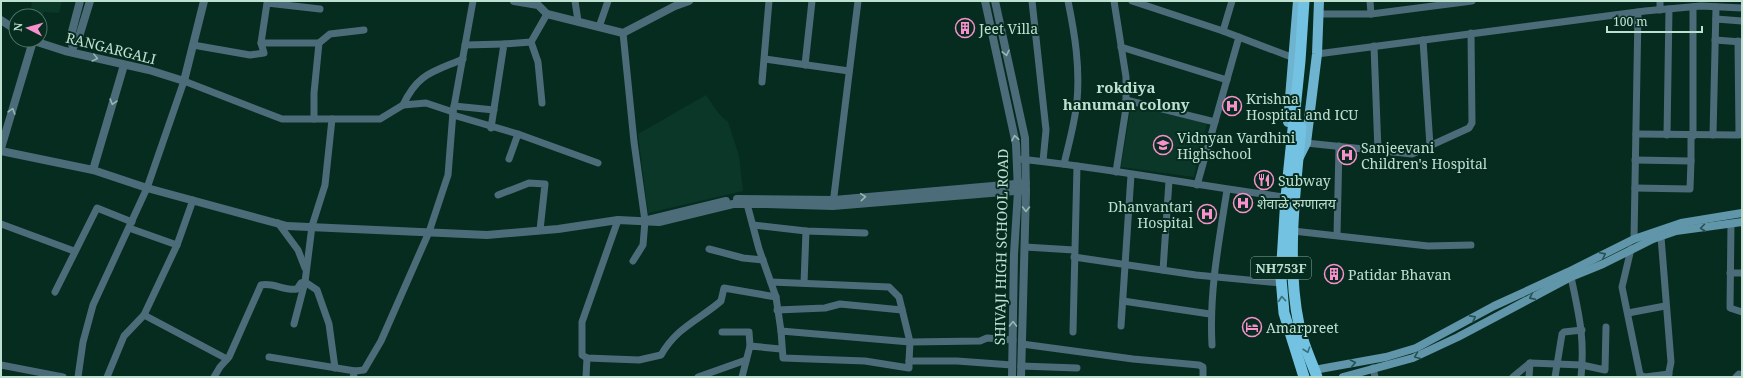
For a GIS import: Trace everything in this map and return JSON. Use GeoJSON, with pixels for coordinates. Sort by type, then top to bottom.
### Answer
{"type":"FeatureCollection","features":[{"type":"Feature","properties":{"kind":"highway","name":"NH753F"},"geometry":{"type":"LineString","coordinates":[[1299,141],[1304,1]]}},
{"type":"Feature","properties":{"kind":"highway","name":"NH753F"},"geometry":{"type":"LineString","coordinates":[[1304,377],[1284,313],[1281,283],[1286,197],[1294,157],[1299,141],[1311,1]]}},
{"type":"Feature","properties":{"kind":"highway","name":"NH753F"},"geometry":{"type":"LineString","coordinates":[[1294,157],[1294,284],[1299,326],[1315,374]]}},
{"type":"Feature","properties":{"kind":"main road"},"geometry":{"type":"LineString","coordinates":[[1294,157],[1288,132],[1298,1]]}},
{"type":"Feature","properties":{"kind":"main road"},"geometry":{"type":"LineString","coordinates":[[1299,141],[1317,54],[1319,1]]}},
{"type":"Feature","properties":{"kind":"main road"},"geometry":{"type":"LineString","coordinates":[[1315,374],[1386,357],[1416,348],[1494,306],[1568,272],[1634,239],[1681,223],[1742,212]]}},
{"type":"Feature","properties":{"kind":"main road"},"geometry":{"type":"LineString","coordinates":[[1343,377],[1413,358],[1458,338],[1571,277],[1603,264],[1631,249],[1661,236],[1676,231],[1742,222]]}},
{"type":"Feature","properties":{"kind":"street"},"geometry":{"type":"LineString","coordinates":[[72,49],[70,39],[80,1]]}},
{"type":"Feature","properties":{"kind":"street"},"geometry":{"type":"LineString","coordinates":[[72,49],[78,40],[90,1]]}},
{"type":"Feature","properties":{"kind":"street"},"geometry":{"type":"LineString","coordinates":[[78,377],[83,342],[93,306],[147,188],[184,81],[204,1]]}},
{"type":"Feature","properties":{"kind":"street"},"geometry":{"type":"LineString","coordinates":[[269,357],[335,368],[354,374],[364,370],[381,341],[429,232],[448,174],[453,111],[473,1]]}},
{"type":"Feature","properties":{"kind":"street"},"geometry":{"type":"LineString","coordinates":[[514,1],[539,3],[547,14],[623,33],[673,4],[690,1]]}},
{"type":"Feature","properties":{"kind":"street"},"geometry":{"type":"LineString","coordinates":[[575,1],[578,21]]}},
{"type":"Feature","properties":{"kind":"street"},"geometry":{"type":"LineString","coordinates":[[599,27],[608,1]]}},
{"type":"Feature","properties":{"kind":"street"},"geometry":{"type":"LineString","coordinates":[[762,82],[769,1]]}},
{"type":"Feature","properties":{"kind":"street"},"geometry":{"type":"LineString","coordinates":[[805,65],[812,1]]}},
{"type":"Feature","properties":{"kind":"street"},"geometry":{"type":"LineString","coordinates":[[833,203],[848,71],[858,1]]}},
{"type":"Feature","properties":{"kind":"street","name":"SHIVAJI HIGH SCHOOL ROAD"},"geometry":{"type":"LineString","coordinates":[[985,1],[1016,144],[1022,187],[1025,247],[1021,377]]}},
{"type":"Feature","properties":{"kind":"street","name":"SHIVAJI HIGH SCHOOL ROAD"},"geometry":{"type":"LineString","coordinates":[[995,1],[1025,138],[1026,160],[1014,254],[1012,377]]}},
{"type":"Feature","properties":{"kind":"street"},"geometry":{"type":"LineString","coordinates":[[1032,1],[1046,130],[1043,161]]}},
{"type":"Feature","properties":{"kind":"street"},"geometry":{"type":"LineString","coordinates":[[1064,164],[1077,103],[1078,77],[1076,42],[1068,1]]}},
{"type":"Feature","properties":{"kind":"street"},"geometry":{"type":"LineString","coordinates":[[1114,1],[1126,77],[1126,100],[1116,172]]}},
{"type":"Feature","properties":{"kind":"street"},"geometry":{"type":"LineString","coordinates":[[1132,1],[1223,31],[1294,58]]}},
{"type":"Feature","properties":{"kind":"street"},"geometry":{"type":"LineString","coordinates":[[1223,31],[1232,1]]}},
{"type":"Feature","properties":{"kind":"street"},"geometry":{"type":"LineString","coordinates":[[1370,1],[1371,14]]}},
{"type":"Feature","properties":{"kind":"street"},"geometry":{"type":"LineString","coordinates":[[1318,14],[1371,14],[1472,1]]}},
{"type":"Feature","properties":{"kind":"street"},"geometry":{"type":"LineString","coordinates":[[1660,1],[1660,10]]}},
{"type":"Feature","properties":{"kind":"street"},"geometry":{"type":"LineString","coordinates":[[193,45],[250,55],[264,53],[261,43],[267,2],[320,9]]}},
{"type":"Feature","properties":{"kind":"street"},"geometry":{"type":"LineString","coordinates":[[1317,54],[1471,33],[1669,9],[1683,4],[1693,7],[1705,4],[1716,7],[1740,6]]}},
{"type":"Feature","properties":{"kind":"street"},"geometry":{"type":"LineString","coordinates":[[1635,188],[1690,189],[1693,7]]}},
{"type":"Feature","properties":{"kind":"street"},"geometry":{"type":"LineString","coordinates":[[1713,135],[1716,7]]}},
{"type":"Feature","properties":{"kind":"street"},"geometry":{"type":"LineString","coordinates":[[1667,135],[1669,9]]}},
{"type":"Feature","properties":{"kind":"street"},"geometry":{"type":"LineString","coordinates":[[1634,239],[1638,12]]}},
{"type":"Feature","properties":{"kind":"street"},"geometry":{"type":"LineString","coordinates":[[542,103],[538,62],[531,42],[547,14]]}},
{"type":"Feature","properties":{"kind":"street"},"geometry":{"type":"LineString","coordinates":[[1716,19],[1742,21]]}},
{"type":"Feature","properties":{"kind":"street"},"geometry":{"type":"LineString","coordinates":[[314,119],[314,93],[320,43],[330,34],[364,30]]}},
{"type":"Feature","properties":{"kind":"street"},"geometry":{"type":"LineString","coordinates":[[623,33],[634,126],[634,142],[645,221],[643,245],[633,261]]}},
{"type":"Feature","properties":{"kind":"street"},"geometry":{"type":"LineString","coordinates":[[1299,141],[1412,154],[1469,128],[1472,123],[1471,33]]}},
{"type":"Feature","properties":{"kind":"street"},"geometry":{"type":"LineString","coordinates":[[1197,185],[1239,37]]}},
{"type":"Feature","properties":{"kind":"street"},"geometry":{"type":"LineString","coordinates":[[1423,40],[1430,146]]}},
{"type":"Feature","properties":{"kind":"street"},"geometry":{"type":"LineString","coordinates":[[1636,134],[1692,136],[1740,135],[1740,42],[1716,40]]}},
{"type":"Feature","properties":{"kind":"street"},"geometry":{"type":"LineString","coordinates":[[465,44],[531,42]]}},
{"type":"Feature","properties":{"kind":"street"},"geometry":{"type":"LineString","coordinates":[[261,43],[320,43]]}},
{"type":"Feature","properties":{"kind":"street","name":"RANGARGALI"},"geometry":{"type":"LineString","coordinates":[[48,44],[72,49],[184,81]]}},
{"type":"Feature","properties":{"kind":"street"},"geometry":{"type":"LineString","coordinates":[[491,128],[504,44]]}},
{"type":"Feature","properties":{"kind":"street"},"geometry":{"type":"LineString","coordinates":[[1374,46],[1378,151]]}},
{"type":"Feature","properties":{"kind":"street"},"geometry":{"type":"LineString","coordinates":[[1121,47],[1227,80]]}},
{"type":"Feature","properties":{"kind":"street"},"geometry":{"type":"LineString","coordinates":[[30,48],[1,149],[93,170],[147,188],[288,226],[487,235],[558,229],[618,220],[659,222],[733,204],[833,203],[1022,187]]}},
{"type":"Feature","properties":{"kind":"street"},"geometry":{"type":"LineString","coordinates":[[765,58],[848,71]]}},
{"type":"Feature","properties":{"kind":"street"},"geometry":{"type":"LineString","coordinates":[[403,105],[410,90],[424,76],[463,59]]}},
{"type":"Feature","properties":{"kind":"street"},"geometry":{"type":"LineString","coordinates":[[93,170],[124,65]]}},
{"type":"Feature","properties":{"kind":"street"},"geometry":{"type":"LineString","coordinates":[[184,81],[282,118],[380,119],[403,105],[426,103],[453,111],[491,128],[518,134],[598,163]]}},
{"type":"Feature","properties":{"kind":"street"},"geometry":{"type":"LineString","coordinates":[[1126,100],[1215,122]]}},
{"type":"Feature","properties":{"kind":"street"},"geometry":{"type":"LineString","coordinates":[[453,111],[494,110]]}},
{"type":"Feature","properties":{"kind":"street"},"geometry":{"type":"LineString","coordinates":[[294,324],[305,282],[312,226],[325,185],[332,119]]}},
{"type":"Feature","properties":{"kind":"street"},"geometry":{"type":"LineString","coordinates":[[509,159],[518,134]]}},
{"type":"Feature","properties":{"kind":"street"},"geometry":{"type":"LineString","coordinates":[[1337,235],[1339,146]]}},
{"type":"Feature","properties":{"kind":"street"},"geometry":{"type":"LineString","coordinates":[[1017,159],[1043,161],[1227,190],[1286,197]]}},
{"type":"Feature","properties":{"kind":"street"},"geometry":{"type":"LineString","coordinates":[[1635,160],[1691,161]]}},
{"type":"Feature","properties":{"kind":"street"},"geometry":{"type":"LineString","coordinates":[[1073,332],[1077,166]]}},
{"type":"Feature","properties":{"kind":"street"},"geometry":{"type":"LineString","coordinates":[[1121,326],[1130,175]]}},
{"type":"Feature","properties":{"kind":"street"},"geometry":{"type":"LineString","coordinates":[[1163,270],[1169,181]]}},
{"type":"Feature","properties":{"kind":"street"},"geometry":{"type":"LineString","coordinates":[[498,195],[530,183],[545,184],[540,230]]}},
{"type":"Feature","properties":{"kind":"street"},"geometry":{"type":"LineString","coordinates":[[1212,344],[1210,314],[1227,190]]}},
{"type":"Feature","properties":{"kind":"street"},"geometry":{"type":"LineString","coordinates":[[645,221],[657,216],[733,200],[751,198],[833,203]]}},
{"type":"Feature","properties":{"kind":"street"},"geometry":{"type":"LineString","coordinates":[[107,377],[124,336],[144,315],[177,245],[193,200]]}},
{"type":"Feature","properties":{"kind":"street"},"geometry":{"type":"LineString","coordinates":[[747,204],[763,260],[776,297],[783,358],[865,361],[909,365],[957,361],[1012,366]]}},
{"type":"Feature","properties":{"kind":"street"},"geometry":{"type":"LineString","coordinates":[[54,292],[97,208],[130,225],[177,245]]}},
{"type":"Feature","properties":{"kind":"street"},"geometry":{"type":"LineString","coordinates":[[618,220],[582,322],[582,355],[587,358],[639,360],[661,355],[668,343],[681,329],[721,301],[724,288],[776,297]]}},
{"type":"Feature","properties":{"kind":"street"},"geometry":{"type":"LineString","coordinates":[[278,223],[298,250],[306,270]]}},
{"type":"Feature","properties":{"kind":"street"},"geometry":{"type":"LineString","coordinates":[[1,224],[74,251]]}},
{"type":"Feature","properties":{"kind":"street"},"geometry":{"type":"LineString","coordinates":[[1731,224],[1730,308],[1742,312]]}},
{"type":"Feature","properties":{"kind":"street"},"geometry":{"type":"LineString","coordinates":[[753,225],[806,231],[866,234]]}},
{"type":"Feature","properties":{"kind":"street"},"geometry":{"type":"LineString","coordinates":[[804,283],[806,231]]}},
{"type":"Feature","properties":{"kind":"street"},"geometry":{"type":"LineString","coordinates":[[1293,231],[1428,246],[1471,245]]}},
{"type":"Feature","properties":{"kind":"street"},"geometry":{"type":"LineString","coordinates":[[1631,249],[1622,281],[1623,294],[1640,375],[1645,377],[1669,375],[1671,362],[1665,306],[1661,236]]}},
{"type":"Feature","properties":{"kind":"street"},"geometry":{"type":"LineString","coordinates":[[1025,247],[1074,253],[1125,264],[1163,270],[1281,283]]}},
{"type":"Feature","properties":{"kind":"street"},"geometry":{"type":"LineString","coordinates":[[709,249],[743,258],[763,260]]}},
{"type":"Feature","properties":{"kind":"street"},"geometry":{"type":"LineString","coordinates":[[1730,273],[1742,273]]}},
{"type":"Feature","properties":{"kind":"street"},"geometry":{"type":"LineString","coordinates":[[1571,277],[1582,330],[1581,377]]}},
{"type":"Feature","properties":{"kind":"street"},"geometry":{"type":"LineString","coordinates":[[214,377],[227,359],[261,285],[267,284],[290,290],[297,289],[301,283],[305,282]]}},
{"type":"Feature","properties":{"kind":"street"},"geometry":{"type":"LineString","coordinates":[[305,282],[317,290],[329,324],[335,368]]}},
{"type":"Feature","properties":{"kind":"street"},"geometry":{"type":"LineString","coordinates":[[771,282],[889,287],[899,297],[910,342],[909,377]]}},
{"type":"Feature","properties":{"kind":"street"},"geometry":{"type":"LineString","coordinates":[[1123,302],[1210,314]]}},
{"type":"Feature","properties":{"kind":"street"},"geometry":{"type":"LineString","coordinates":[[777,310],[824,308],[840,304],[902,310]]}},
{"type":"Feature","properties":{"kind":"street"},"geometry":{"type":"LineString","coordinates":[[1628,313],[1665,306]]}},
{"type":"Feature","properties":{"kind":"street"},"geometry":{"type":"LineString","coordinates":[[144,315],[227,359]]}},
{"type":"Feature","properties":{"kind":"street"},"geometry":{"type":"LineString","coordinates":[[1513,377],[1530,363],[1582,365],[1606,370],[1606,327]]}},
{"type":"Feature","properties":{"kind":"street"},"geometry":{"type":"LineString","coordinates":[[1555,377],[1562,334],[1564,332],[1582,330]]}},
{"type":"Feature","properties":{"kind":"street"},"geometry":{"type":"LineString","coordinates":[[781,331],[910,342],[980,341],[987,338],[1012,340]]}},
{"type":"Feature","properties":{"kind":"street"},"geometry":{"type":"LineString","coordinates":[[722,332],[749,332],[750,346],[742,377]]}},
{"type":"Feature","properties":{"kind":"street"},"geometry":{"type":"LineString","coordinates":[[1022,344],[1133,359],[1199,365],[1203,367],[1204,377]]}},
{"type":"Feature","properties":{"kind":"street"},"geometry":{"type":"LineString","coordinates":[[750,346],[781,349]]}},
{"type":"Feature","properties":{"kind":"street"},"geometry":{"type":"LineString","coordinates":[[586,377],[587,358]]}},
{"type":"Feature","properties":{"kind":"street"},"geometry":{"type":"LineString","coordinates":[[698,377],[746,360]]}},
{"type":"Feature","properties":{"kind":"street"},"geometry":{"type":"LineString","coordinates":[[1529,377],[1530,363]]}},
{"type":"Feature","properties":{"kind":"street"},"geometry":{"type":"LineString","coordinates":[[1,365],[41,375],[63,377]]}},
{"type":"Feature","properties":{"kind":"street"},"geometry":{"type":"LineString","coordinates":[[1021,366],[1078,368]]}},
{"type":"Feature","properties":{"kind":"street"},"geometry":{"type":"LineString","coordinates":[[1373,368],[1375,377]]}},
{"type":"Feature","properties":{"kind":"street"},"geometry":{"type":"LineString","coordinates":[[1736,377],[1739,374],[1742,375]]}},
{"type":"Feature","properties":{"kind":"shaded area"},"geometry":{"type":"Polygon","coordinates":[[[32,1],[62,1],[59,13],[48,12],[48,8],[31,8],[32,1]]]}},
{"type":"Feature","properties":{"kind":"shaded area"},"geometry":{"type":"Polygon","coordinates":[[[706,95],[719,114],[728,122],[739,156],[743,191],[648,213],[638,134],[706,95]]]}},
{"type":"Feature","properties":{"kind":"shaded area","name":"Vidnyan Vardhini Highschool"},"geometry":{"type":"Polygon","coordinates":[[[1131,106],[1207,123],[1194,177],[1121,167],[1131,106]]]}},
{"type":"Feature","properties":{"kind":"place","name":"Jeet Villa"},"geometry":{"type":"Point","coordinates":[965,28]}},
{"type":"Feature","properties":{"kind":"place","name":"Krishna Hospital and ICU"},"geometry":{"type":"Point","coordinates":[1232,106]}},
{"type":"Feature","properties":{"kind":"place","name":"Vidnyan Vardhini Highschool"},"geometry":{"type":"Point","coordinates":[1163,145]}},
{"type":"Feature","properties":{"kind":"place","name":"Sanjeevani Children's Hospital"},"geometry":{"type":"Point","coordinates":[1347,155]}},
{"type":"Feature","properties":{"kind":"place","name":"Subway"},"geometry":{"type":"Point","coordinates":[1264,180]}},
{"type":"Feature","properties":{"kind":"place","name":"शेवाळे रुग्णालय"},"geometry":{"type":"Point","coordinates":[1243,203]}},
{"type":"Feature","properties":{"kind":"place","name":"Dhanvantari Hospital"},"geometry":{"type":"Point","coordinates":[1207,214]}},
{"type":"Feature","properties":{"kind":"place","name":"Patidar Bhavan"},"geometry":{"type":"Point","coordinates":[1334,274]}},
{"type":"Feature","properties":{"kind":"place","name":"Amarpreet"},"geometry":{"type":"Point","coordinates":[1252,327]}},
{"type":"Feature","properties":{"kind":"district","name":"rokdiya hanuman colony"},"geometry":{"type":"Point","coordinates":[1126,96]}}]}
